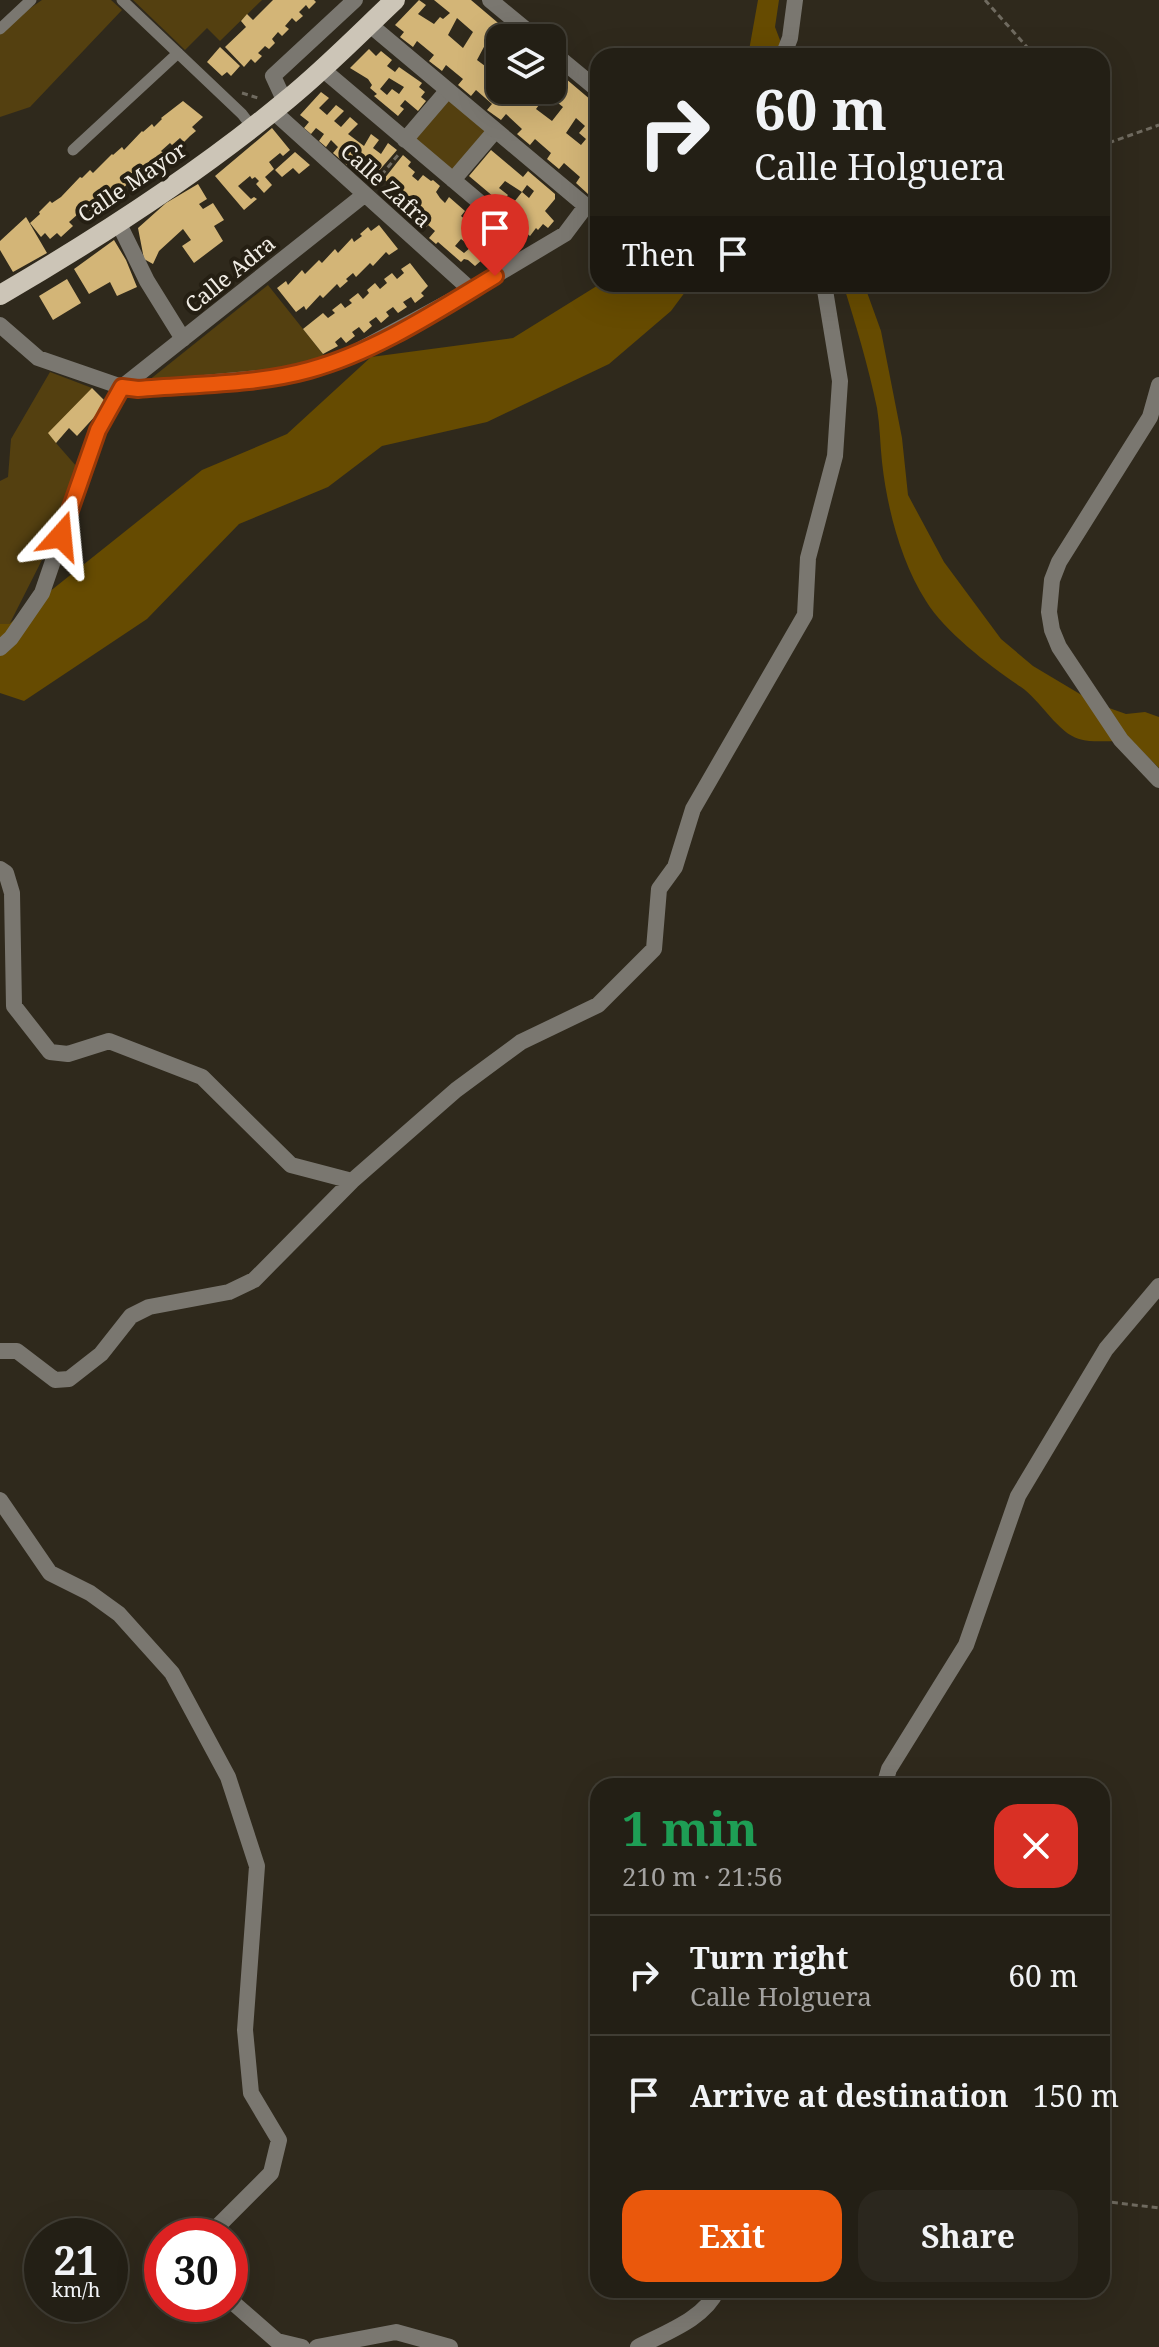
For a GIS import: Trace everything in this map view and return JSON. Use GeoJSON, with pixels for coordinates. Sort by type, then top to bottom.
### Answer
{"type":"FeatureCollection","features":[{"type":"Feature","properties":{"kind":"main road","name":"Calle Mayor"},"geometry":{"type":"LineString","coordinates":[[0,295],[118,222],[252,127],[395,0]]}},
{"type":"Feature","properties":{"kind":"street"},"geometry":{"type":"LineString","coordinates":[[279,106],[273,76],[355,0]]}},
{"type":"Feature","properties":{"kind":"street"},"geometry":{"type":"LineString","coordinates":[[490,0],[519,24]]}},
{"type":"Feature","properties":{"kind":"street"},"geometry":{"type":"LineString","coordinates":[[786,48],[795,0]]}},
{"type":"Feature","properties":{"kind":"street"},"geometry":{"type":"LineString","coordinates":[[0,325],[38,358],[122,387],[138,389],[267,377],[310,370],[362,350],[565,234],[586,206],[369,24]]}},
{"type":"Feature","properties":{"kind":"street"},"geometry":{"type":"LineString","coordinates":[[566,64],[590,83]]}},
{"type":"Feature","properties":{"kind":"street"},"geometry":{"type":"LineString","coordinates":[[321,68],[484,206]]}},
{"type":"Feature","properties":{"kind":"street"},"geometry":{"type":"LineString","coordinates":[[407,141],[447,91]]}},
{"type":"Feature","properties":{"kind":"street","name":"Calle Zafra"},"geometry":{"type":"LineString","coordinates":[[279,106],[471,290]]}},
{"type":"Feature","properties":{"kind":"street"},"geometry":{"type":"LineString","coordinates":[[453,180],[495,131]]}},
{"type":"Feature","properties":{"kind":"street","name":"Calle Adra"},"geometry":{"type":"LineString","coordinates":[[122,387],[367,192]]}},
{"type":"Feature","properties":{"kind":"street"},"geometry":{"type":"LineString","coordinates":[[118,222],[147,281],[183,339]]}},
{"type":"Feature","properties":{"kind":"street"},"geometry":{"type":"LineString","coordinates":[[0,1351],[17,1351],[55,1380],[69,1379],[101,1354],[131,1316],[149,1307],[229,1292],[254,1280],[352,1181],[456,1090],[521,1042],[598,1005],[654,949],[659,889],[675,867],[693,809],[805,615],[808,558],[835,456],[840,381],[825,292]]}},
{"type":"Feature","properties":{"kind":"street"},"geometry":{"type":"LineString","coordinates":[[1159,385],[1150,417],[1059,562],[1050,588],[1049,612],[1059,647],[1095,703],[1121,740],[1159,780]]}},
{"type":"Feature","properties":{"kind":"street"},"geometry":{"type":"LineString","coordinates":[[5,643],[42,593],[98,430],[122,387]]}},
{"type":"Feature","properties":{"kind":"street"},"geometry":{"type":"LineString","coordinates":[[0,869],[6,873],[12,893],[14,1006],[50,1052],[68,1054],[109,1041],[202,1077],[291,1165],[352,1181]]}},
{"type":"Feature","properties":{"kind":"street"},"geometry":{"type":"LineString","coordinates":[[886,1778],[966,1645],[1018,1496],[1106,1349],[1159,1286]]}},
{"type":"Feature","properties":{"kind":"street"},"geometry":{"type":"LineString","coordinates":[[1,1504],[50,1573],[90,1593],[119,1614],[172,1673],[228,1777],[257,1866],[245,2030],[251,2093],[279,2140],[271,2173],[226,2218]]}},
{"type":"Feature","properties":{"kind":"street"},"geometry":{"type":"LineString","coordinates":[[638,2347],[698,2313],[714,2298]]}},
{"type":"Feature","properties":{"kind":"street"},"geometry":{"type":"LineString","coordinates":[[248,2316],[277,2341],[302,2347]]}},
{"type":"Feature","properties":{"kind":"street"},"geometry":{"type":"LineString","coordinates":[[317,2347],[396,2332],[450,2347]]}},
{"type":"Feature","properties":{"kind":"lane"},"geometry":{"type":"LineString","coordinates":[[0,29],[31,0]]}},
{"type":"Feature","properties":{"kind":"lane"},"geometry":{"type":"LineString","coordinates":[[122,0],[252,127]]}},
{"type":"Feature","properties":{"kind":"lane"},"geometry":{"type":"LineString","coordinates":[[73,150],[178,53]]}},
{"type":"Feature","properties":{"kind":"path"},"geometry":{"type":"LineString","coordinates":[[985,0],[1028,48]]}},
{"type":"Feature","properties":{"kind":"path"},"geometry":{"type":"LineString","coordinates":[[1110,141],[1159,125]]}},
{"type":"Feature","properties":{"kind":"path"},"geometry":{"type":"LineString","coordinates":[[367,192],[407,141]]}},
{"type":"Feature","properties":{"kind":"path"},"geometry":{"type":"LineString","coordinates":[[1110,2202],[1159,2208]]}},
{"type":"Feature","properties":{"kind":"shaded area"},"geometry":{"type":"Polygon","coordinates":[[[42,0],[111,0],[122,10],[30,107],[0,117],[0,29],[42,0]]]}},
{"type":"Feature","properties":{"kind":"shaded area"},"geometry":{"type":"Polygon","coordinates":[[[133,0],[262,0],[220,41],[207,28],[185,50],[133,0]]]}},
{"type":"Feature","properties":{"kind":"shaded area"},"geometry":{"type":"Polygon","coordinates":[[[758,0],[779,0],[775,27],[783,48],[749,48],[758,0]]]}},
{"type":"Feature","properties":{"kind":"shaded area"},"geometry":{"type":"Polygon","coordinates":[[[447,91],[495,131],[453,180],[405,140],[447,91]]]}},
{"type":"Feature","properties":{"kind":"shaded area"},"geometry":{"type":"Polygon","coordinates":[[[268,285],[330,363],[138,389],[268,285]]]}},
{"type":"Feature","properties":{"kind":"shaded area"},"geometry":{"type":"Polygon","coordinates":[[[590,290],[685,292],[671,311],[609,364],[487,422],[382,446],[328,487],[239,524],[147,619],[24,701],[0,693],[0,624],[9,624],[202,470],[287,434],[371,357],[513,338],[590,290]]]}},
{"type":"Feature","properties":{"kind":"shaded area"},"geometry":{"type":"Polygon","coordinates":[[[845,292],[867,292],[881,331],[902,438],[908,495],[944,562],[1001,639],[1033,666],[1095,703],[1126,714],[1145,712],[1159,717],[1159,768],[1133,742],[1086,740],[1071,736],[1028,693],[956,637],[934,613],[909,569],[892,516],[884,480],[877,408],[845,292]]]}},
{"type":"Feature","properties":{"kind":"shaded area"},"geometry":{"type":"Polygon","coordinates":[[[50,372],[92,388],[56,443],[77,467],[47,550],[9,625],[0,624],[0,481],[8,477],[11,439],[50,372]]]}},
{"type":"Feature","properties":{"kind":"building"},"geometry":{"type":"Polygon","coordinates":[[[273,0],[316,2],[309,9],[306,5],[299,12],[303,16],[296,22],[292,18],[285,26],[289,29],[282,36],[278,32],[272,39],[275,43],[269,49],[265,46],[258,53],[262,56],[255,63],[251,59],[244,67],[225,47],[246,27],[241,21],[247,14],[253,20],[273,0]]]}},
{"type":"Feature","properties":{"kind":"building"},"geometry":{"type":"Polygon","coordinates":[[[419,0],[426,5],[418,14],[434,24],[450,13],[434,0],[471,0],[499,24],[486,24],[486,43],[477,60],[486,67],[486,99],[476,90],[471,96],[458,85],[463,79],[446,65],[442,71],[429,61],[434,55],[417,41],[413,47],[400,37],[404,32],[395,25],[419,0]],[[457,18],[448,35],[463,48],[473,32],[457,18]]]}},
{"type":"Feature","properties":{"kind":"building"},"geometry":{"type":"Polygon","coordinates":[[[220,47],[240,66],[231,76],[227,72],[222,76],[207,62],[220,47]]]}},
{"type":"Feature","properties":{"kind":"building"},"geometry":{"type":"Polygon","coordinates":[[[369,49],[376,56],[381,51],[392,60],[387,66],[395,72],[399,67],[422,83],[419,87],[425,92],[421,97],[426,101],[418,111],[405,100],[400,106],[404,109],[398,116],[374,96],[377,94],[370,88],[372,85],[368,79],[350,68],[369,49]],[[389,78],[380,89],[387,95],[392,89],[399,94],[404,87],[389,78]]]}},
{"type":"Feature","properties":{"kind":"building"},"geometry":{"type":"Polygon","coordinates":[[[566,79],[590,99],[590,192],[588,194],[576,183],[580,177],[564,163],[559,169],[547,159],[551,153],[535,139],[530,145],[517,134],[522,129],[506,114],[501,120],[487,110],[492,104],[540,104],[536,109],[552,121],[563,107],[559,104],[566,104],[566,79]],[[576,118],[566,133],[581,145],[586,139],[579,133],[585,126],[576,118]]]}},
{"type":"Feature","properties":{"kind":"building"},"geometry":{"type":"Polygon","coordinates":[[[321,92],[329,98],[319,108],[327,115],[336,105],[344,111],[334,121],[341,127],[350,117],[358,124],[348,134],[364,146],[371,134],[379,140],[373,148],[381,154],[388,143],[397,150],[377,173],[369,167],[364,173],[357,167],[361,163],[354,157],[347,165],[333,153],[338,147],[331,140],[326,147],[319,141],[324,134],[316,128],[311,134],[304,128],[309,122],[300,115],[321,92]]]}},
{"type":"Feature","properties":{"kind":"building"},"geometry":{"type":"Polygon","coordinates":[[[183,101],[203,117],[192,127],[196,131],[184,142],[180,138],[172,145],[170,143],[161,151],[165,155],[153,166],[149,162],[141,169],[139,166],[131,174],[134,178],[122,189],[119,185],[110,192],[108,189],[100,197],[103,201],[91,212],[87,208],[78,214],[69,222],[73,226],[61,237],[57,233],[50,239],[45,233],[41,237],[30,223],[50,201],[52,203],[61,197],[90,170],[93,173],[122,147],[124,150],[142,131],[152,124],[154,127],[183,101]]]}},
{"type":"Feature","properties":{"kind":"building"},"geometry":{"type":"Polygon","coordinates":[[[272,128],[290,150],[269,162],[274,169],[265,177],[272,185],[264,193],[256,184],[259,181],[255,177],[252,179],[250,176],[238,186],[251,199],[257,199],[244,210],[215,176],[272,128]]]}},
{"type":"Feature","properties":{"kind":"building"},"geometry":{"type":"Polygon","coordinates":[[[491,150],[523,177],[528,171],[555,194],[555,199],[545,211],[554,221],[548,228],[543,224],[538,230],[536,228],[530,236],[525,232],[513,248],[507,243],[495,257],[490,253],[475,266],[468,260],[461,262],[429,238],[435,231],[428,225],[424,230],[414,218],[412,220],[404,214],[411,206],[404,199],[397,207],[391,201],[394,198],[386,192],[391,186],[384,179],[403,155],[411,162],[408,166],[415,172],[412,176],[418,181],[423,175],[433,180],[440,186],[436,192],[440,198],[445,203],[449,197],[465,211],[461,216],[473,226],[486,211],[491,215],[501,203],[469,176],[491,150]],[[505,181],[499,188],[508,195],[503,201],[510,207],[522,192],[505,181]],[[527,185],[522,192],[529,198],[534,191],[527,185]],[[471,236],[465,242],[461,239],[455,246],[464,253],[478,241],[471,236]]]}},
{"type":"Feature","properties":{"kind":"building"},"geometry":{"type":"Polygon","coordinates":[[[295,152],[310,165],[299,174],[293,168],[282,177],[275,170],[295,152]]]}},
{"type":"Feature","properties":{"kind":"building"},"geometry":{"type":"Polygon","coordinates":[[[198,184],[207,199],[199,204],[203,209],[213,203],[224,220],[214,226],[223,241],[194,263],[182,246],[191,240],[183,229],[159,251],[153,264],[144,259],[138,228],[166,203],[198,184]]]}},
{"type":"Feature","properties":{"kind":"building"},"geometry":{"type":"Polygon","coordinates":[[[26,217],[47,253],[13,272],[0,250],[0,241],[26,217]]]}},
{"type":"Feature","properties":{"kind":"building"},"geometry":{"type":"Polygon","coordinates":[[[379,225],[398,249],[389,255],[386,252],[373,266],[370,263],[356,277],[353,273],[340,288],[337,284],[323,298],[320,295],[306,310],[304,306],[296,312],[277,288],[286,281],[288,285],[302,270],[305,274],[319,260],[322,263],[335,249],[338,253],[352,238],[354,242],[362,236],[360,234],[368,227],[371,231],[379,225]]]}},
{"type":"Feature","properties":{"kind":"building"},"geometry":{"type":"Polygon","coordinates":[[[114,240],[137,287],[117,296],[110,282],[89,294],[74,269],[114,240]]]}},
{"type":"Feature","properties":{"kind":"building"},"geometry":{"type":"Polygon","coordinates":[[[410,263],[428,286],[421,293],[424,296],[415,303],[411,297],[403,302],[407,307],[398,313],[393,307],[386,312],[389,316],[381,323],[376,317],[369,322],[372,326],[364,333],[359,327],[352,332],[355,336],[346,343],[341,337],[335,342],[338,346],[323,354],[303,329],[323,313],[328,318],[341,303],[345,308],[358,293],[363,299],[375,283],[380,289],[387,283],[384,279],[392,273],[397,279],[404,273],[401,269],[410,263]]]}},
{"type":"Feature","properties":{"kind":"building"},"geometry":{"type":"Polygon","coordinates":[[[67,279],[81,303],[53,320],[39,296],[67,279]]]}},
{"type":"Feature","properties":{"kind":"building"},"geometry":{"type":"Polygon","coordinates":[[[92,388],[107,403],[77,436],[69,428],[56,443],[48,433],[92,388]]]}},
{"type":"Feature","properties":{"kind":"route"},"geometry":{"type":"LineString","coordinates":[[61,536],[98,430],[122,387],[138,389],[282,376],[310,370],[350,355],[396,332],[495,276]]}}]}
